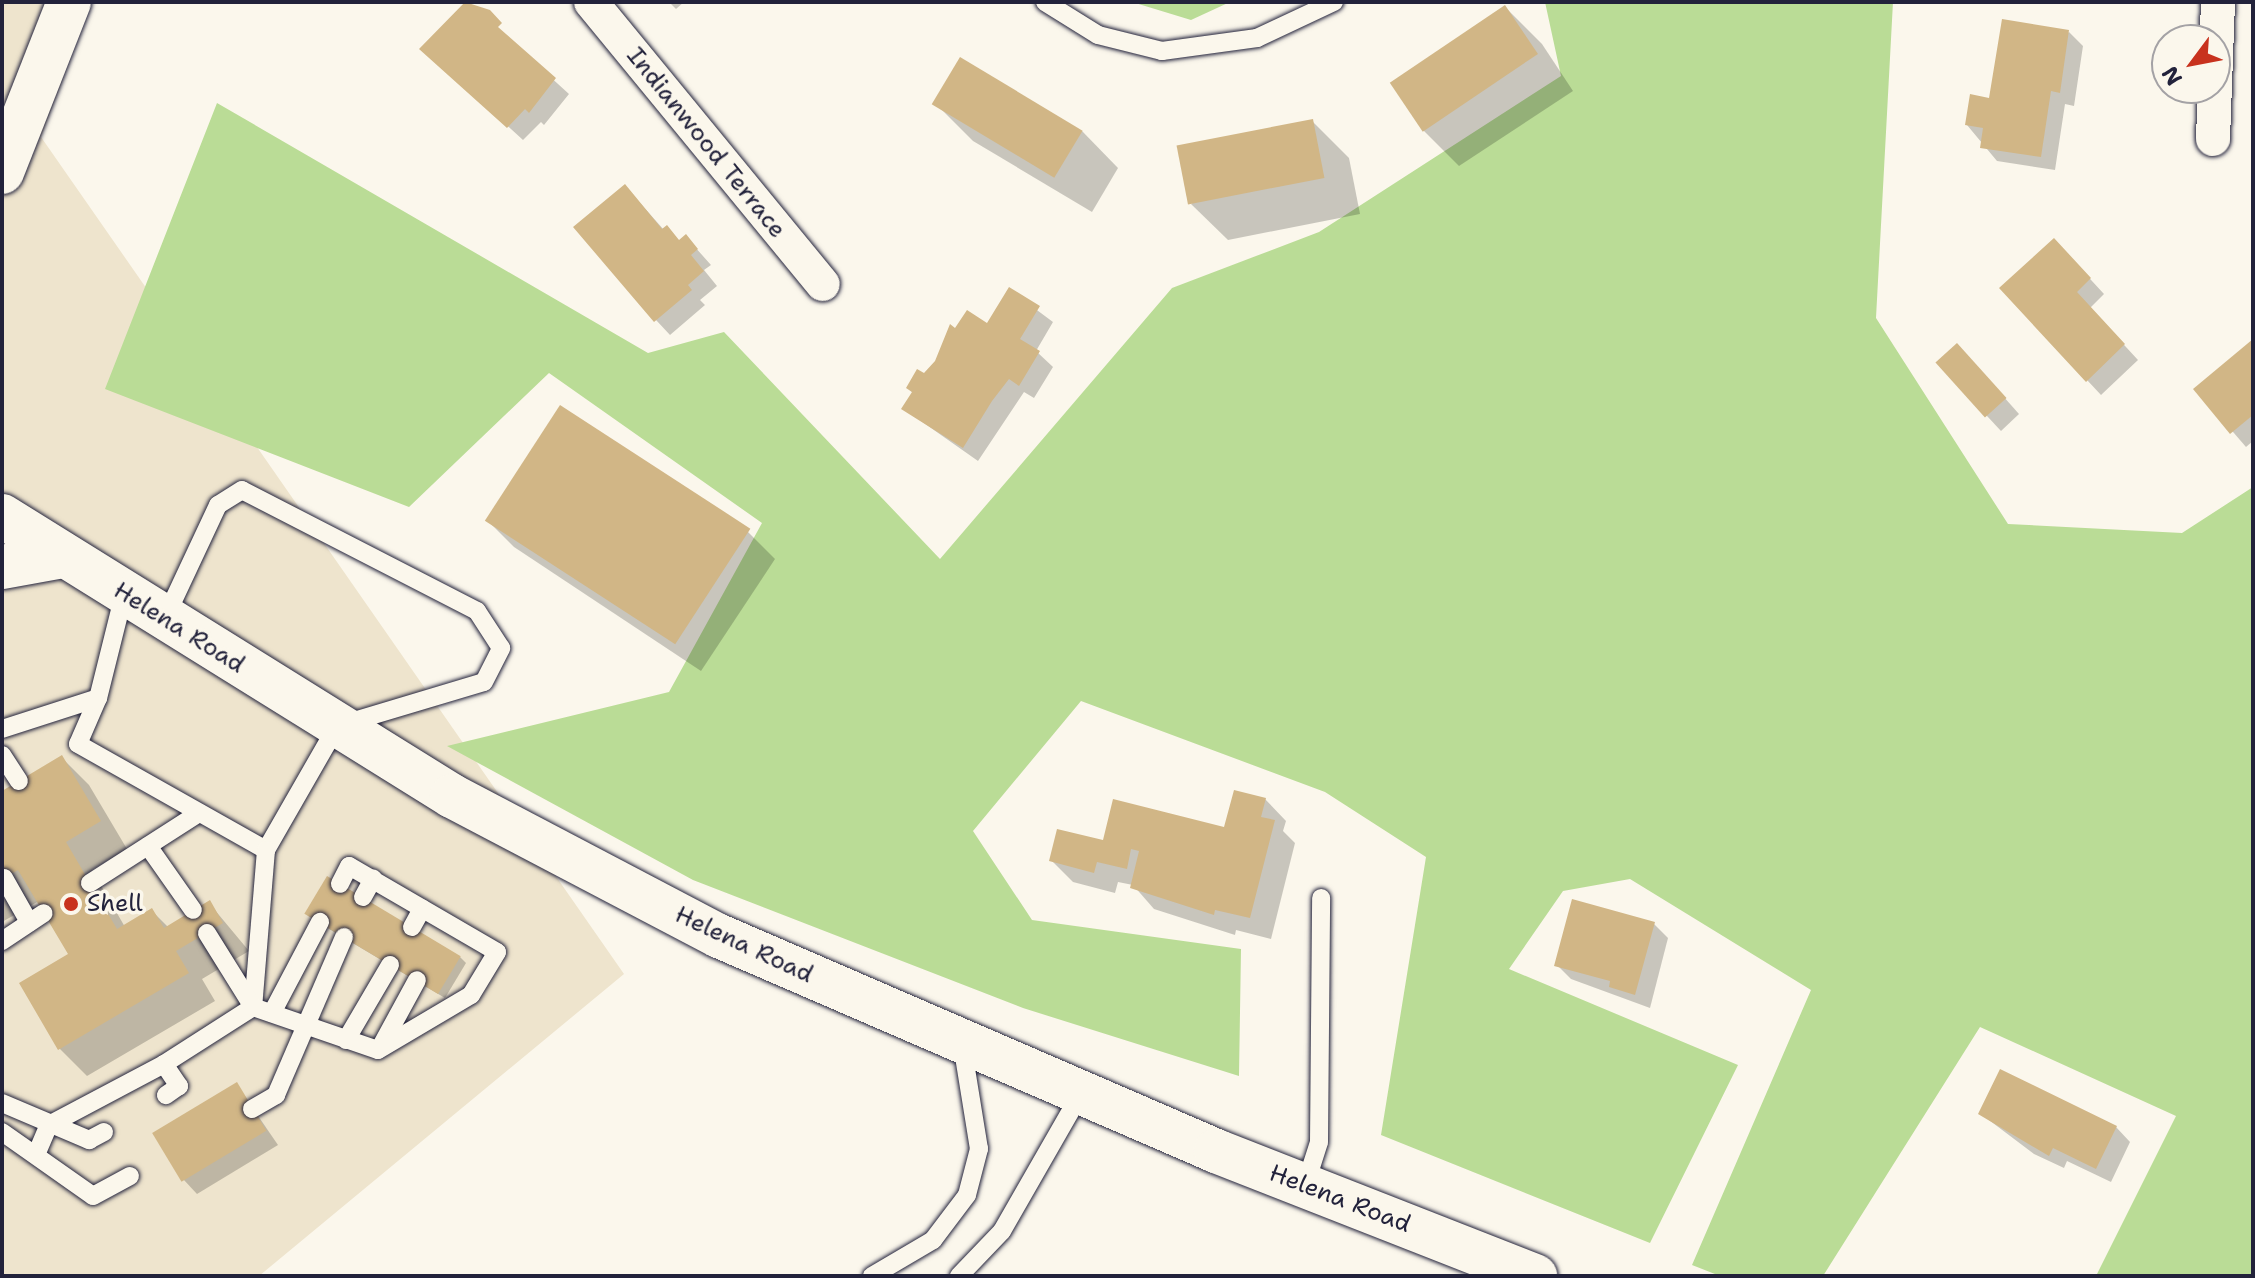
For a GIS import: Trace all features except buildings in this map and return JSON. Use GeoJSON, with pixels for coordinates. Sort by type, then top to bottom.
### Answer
{"type":"FeatureCollection","features":[{"type":"Feature","properties":{"kind":"main road"},"geometry":{"type":"LineString","coordinates":[[2,172],[69,2]]}},
{"type":"Feature","properties":{"kind":"main road","name":"Helena Road"},"geometry":{"type":"LineString","coordinates":[[2,516],[337,726],[564,858],[719,936],[1081,1093],[1305,1186],[1535,1276]]}},
{"type":"Feature","properties":{"kind":"main road"},"geometry":{"type":"LineString","coordinates":[[2,567],[64,556]]}},
{"type":"Feature","properties":{"kind":"street","name":"Indianwood Terrace"},"geometry":{"type":"LineString","coordinates":[[591,2],[823,284]]}},
{"type":"Feature","properties":{"kind":"street"},"geometry":{"type":"LineString","coordinates":[[2213,139],[2218,2]]}},
{"type":"Feature","properties":{"kind":"lane"},"geometry":{"type":"LineString","coordinates":[[1045,2],[1098,35],[1162,51],[1257,38],[1334,2]]}},
{"type":"Feature","properties":{"kind":"lane"},"geometry":{"type":"LineString","coordinates":[[164,619],[218,505],[242,490],[477,611],[501,648],[484,682],[337,726],[266,850],[253,1007]]}},
{"type":"Feature","properties":{"kind":"lane"},"geometry":{"type":"LineString","coordinates":[[124,594],[98,698],[78,744],[266,850]]}},
{"type":"Feature","properties":{"kind":"lane"},"geometry":{"type":"LineString","coordinates":[[2,729],[98,698]]}},
{"type":"Feature","properties":{"kind":"lane"},"geometry":{"type":"LineString","coordinates":[[2,755],[19,781]]}},
{"type":"Feature","properties":{"kind":"lane"},"geometry":{"type":"LineString","coordinates":[[90,883],[199,813]]}},
{"type":"Feature","properties":{"kind":"lane"},"geometry":{"type":"LineString","coordinates":[[148,846],[193,910]]}},
{"type":"Feature","properties":{"kind":"lane"},"geometry":{"type":"LineString","coordinates":[[207,933],[253,1007],[378,1050],[471,995],[497,952],[349,866],[340,884]]}},
{"type":"Feature","properties":{"kind":"lane"},"geometry":{"type":"LineString","coordinates":[[2,941],[36,918],[4,878]]}},
{"type":"Feature","properties":{"kind":"lane"},"geometry":{"type":"LineString","coordinates":[[363,897],[373,879]]}},
{"type":"Feature","properties":{"kind":"lane"},"geometry":{"type":"LineString","coordinates":[[1305,1186],[1319,1142],[1321,898]]}},
{"type":"Feature","properties":{"kind":"lane"},"geometry":{"type":"LineString","coordinates":[[412,927],[422,909]]}},
{"type":"Feature","properties":{"kind":"lane"},"geometry":{"type":"LineString","coordinates":[[272,1013],[320,922]]}},
{"type":"Feature","properties":{"kind":"lane"},"geometry":{"type":"LineString","coordinates":[[438,941],[447,923]]}},
{"type":"Feature","properties":{"kind":"lane"},"geometry":{"type":"LineString","coordinates":[[252,1109],[276,1095],[344,937]]}},
{"type":"Feature","properties":{"kind":"lane"},"geometry":{"type":"LineString","coordinates":[[346,1040],[390,965]]}},
{"type":"Feature","properties":{"kind":"lane"},"geometry":{"type":"LineString","coordinates":[[378,1050],[417,980]]}},
{"type":"Feature","properties":{"kind":"lane"},"geometry":{"type":"LineString","coordinates":[[36,1155],[49,1125],[164,1064],[253,1007]]}},
{"type":"Feature","properties":{"kind":"lane"},"geometry":{"type":"LineString","coordinates":[[872,1276],[933,1240],[967,1195],[979,1149],[961,1041]]}},
{"type":"Feature","properties":{"kind":"lane"},"geometry":{"type":"LineString","coordinates":[[164,1064],[179,1086],[166,1095]]}},
{"type":"Feature","properties":{"kind":"lane"},"geometry":{"type":"LineString","coordinates":[[959,1276],[1002,1231],[1081,1093]]}},
{"type":"Feature","properties":{"kind":"lane"},"geometry":{"type":"LineString","coordinates":[[2,1103],[89,1140],[104,1132]]}},
{"type":"Feature","properties":{"kind":"lane"},"geometry":{"type":"LineString","coordinates":[[2,1132],[93,1196],[130,1176]]}},
{"type":"Feature","properties":{"kind":"shaded area"},"geometry":{"type":"Polygon","coordinates":[[[2,2],[92,2],[41,137],[624,974],[259,1276],[2,1276],[2,2]]]}},
{"type":"Feature","properties":{"kind":"green space"},"geometry":{"type":"Polygon","coordinates":[[[1132,2],[1230,2],[1191,20],[1132,2]]]}},
{"type":"Feature","properties":{"kind":"green space"},"geometry":{"type":"Polygon","coordinates":[[[1545,2],[1893,2],[1876,318],[2008,524],[2182,533],[2253,487],[2253,1276],[2096,1276],[2176,1116],[1980,1027],[1823,1276],[1720,1276],[1692,1265],[1811,990],[1630,879],[1563,891],[1509,969],[1738,1065],[1650,1243],[1381,1135],[1426,857],[1325,792],[1081,701],[973,831],[1032,920],[1241,949],[1239,1076],[1023,1008],[693,880],[447,746],[669,692],[762,523],[549,373],[409,507],[105,389],[217,103],[648,353],[724,332],[940,559],[1172,288],[1319,232],[1561,76],[1545,2]]]}},
{"type":"Feature","properties":{"kind":"place","name":"Shell"},"geometry":{"type":"Point","coordinates":[71,904]}}]}
